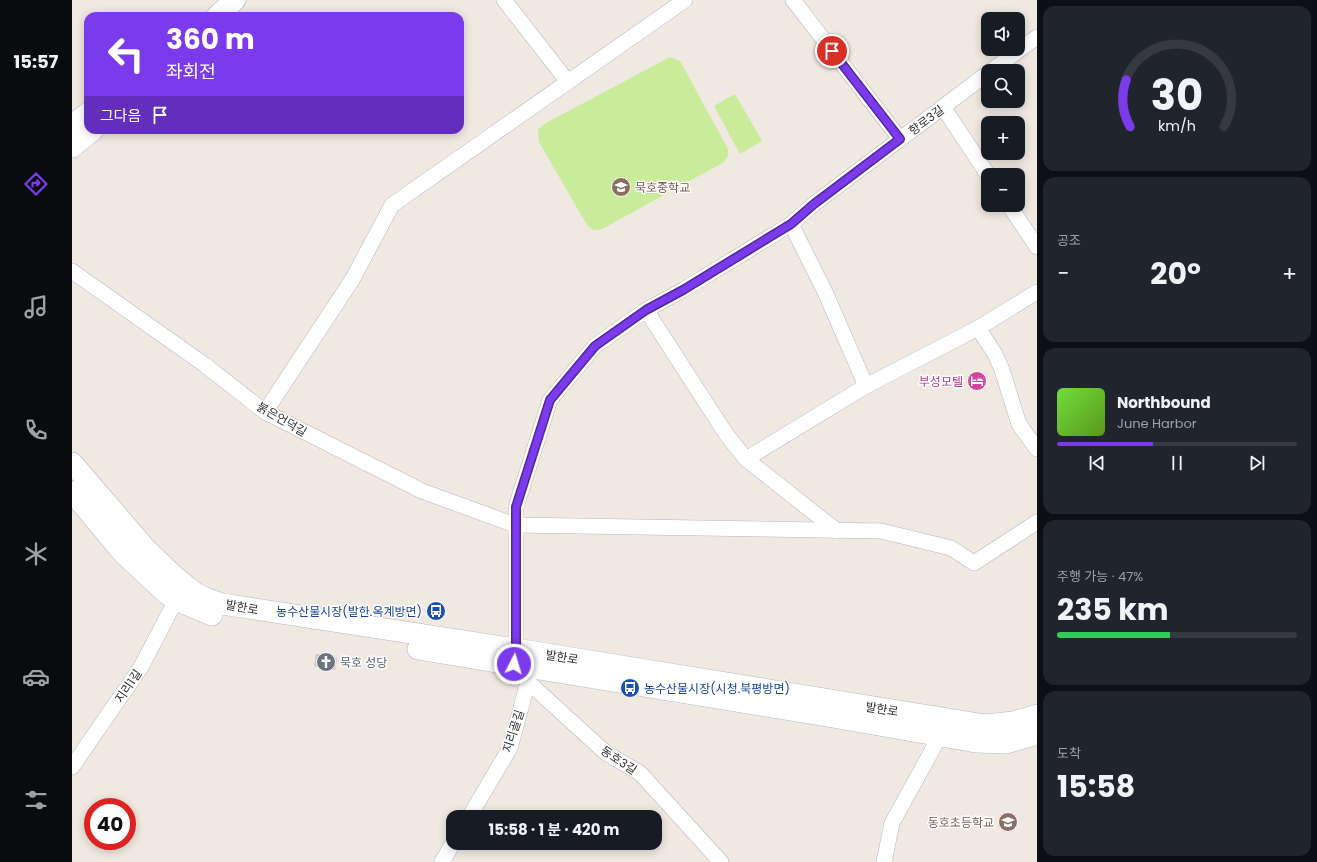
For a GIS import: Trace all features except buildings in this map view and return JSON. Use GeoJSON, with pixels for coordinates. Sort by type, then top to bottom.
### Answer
{"type":"FeatureCollection","features":[{"type":"Feature","properties":{"kind":"street"},"geometry":{"type":"LineString","coordinates":[[222,12],[235,0]]}},
{"type":"Feature","properties":{"kind":"street"},"geometry":{"type":"LineString","coordinates":[[504,0],[568,82]]}},
{"type":"Feature","properties":{"kind":"street"},"geometry":{"type":"LineString","coordinates":[[265,412],[352,280],[392,205],[685,0]]}},
{"type":"Feature","properties":{"kind":"street"},"geometry":{"type":"LineString","coordinates":[[793,0],[900,139]]}},
{"type":"Feature","properties":{"kind":"street"},"geometry":{"type":"LineString","coordinates":[[1000,64],[1037,37]]}},
{"type":"Feature","properties":{"kind":"street","name":"향로3길"},"geometry":{"type":"LineString","coordinates":[[515,657],[516,507],[550,400],[595,346],[646,310],[683,290],[791,224],[814,204],[981,78]]}},
{"type":"Feature","properties":{"kind":"street"},"geometry":{"type":"LineString","coordinates":[[943,107],[983,168]]}},
{"type":"Feature","properties":{"kind":"street"},"geometry":{"type":"LineString","coordinates":[[72,125],[84,116]]}},
{"type":"Feature","properties":{"kind":"street"},"geometry":{"type":"LineString","coordinates":[[72,147],[88,134]]}},
{"type":"Feature","properties":{"kind":"street"},"geometry":{"type":"LineString","coordinates":[[1013,212],[1037,247]]}},
{"type":"Feature","properties":{"kind":"street"},"geometry":{"type":"LineString","coordinates":[[791,224],[823,288],[866,386]]}},
{"type":"Feature","properties":{"kind":"street","name":"붉은언덕길"},"geometry":{"type":"LineString","coordinates":[[72,271],[204,365],[265,412],[422,491],[515,525],[881,531],[951,548],[974,563],[1037,522]]}},
{"type":"Feature","properties":{"kind":"street"},"geometry":{"type":"LineString","coordinates":[[746,460],[866,386],[978,328],[1037,292]]}},
{"type":"Feature","properties":{"kind":"street"},"geometry":{"type":"LineString","coordinates":[[646,310],[726,434],[746,460],[837,531]]}},
{"type":"Feature","properties":{"kind":"street"},"geometry":{"type":"LineString","coordinates":[[978,328],[995,354],[1002,370],[1019,424],[1037,449]]}},
{"type":"Feature","properties":{"kind":"street","name":"발한로"},"geometry":{"type":"LineString","coordinates":[[72,463],[145,548],[180,592]]}},
{"type":"Feature","properties":{"kind":"street","name":"발한로"},"geometry":{"type":"LineString","coordinates":[[72,492],[123,553],[167,594],[180,592],[222,604],[515,657],[944,728],[1000,724],[1027,719],[1037,715]]}},
{"type":"Feature","properties":{"kind":"street","name":"지리1길"},"geometry":{"type":"LineString","coordinates":[[72,767],[141,667],[180,592]]}},
{"type":"Feature","properties":{"kind":"street"},"geometry":{"type":"LineString","coordinates":[[515,657],[528,682]]}},
{"type":"Feature","properties":{"kind":"street","name":"지리골길"},"geometry":{"type":"LineString","coordinates":[[473,810],[510,748],[528,682]]}},
{"type":"Feature","properties":{"kind":"street","name":"동호3길"},"geometry":{"type":"LineString","coordinates":[[528,682],[606,753],[640,773],[721,862]]}},
{"type":"Feature","properties":{"kind":"street"},"geometry":{"type":"LineString","coordinates":[[884,862],[892,823],[944,728]]}},
{"type":"Feature","properties":{"kind":"street","name":"발한로"},"geometry":{"type":"LineString","coordinates":[[944,728],[976,742],[1006,743],[1037,734]]}},
{"type":"Feature","properties":{"kind":"street"},"geometry":{"type":"LineString","coordinates":[[442,862],[449,850]]}},
{"type":"Feature","properties":{"kind":"green space"},"geometry":{"type":"Polygon","coordinates":[[[670,57],[680,61],[728,149],[728,156],[724,162],[602,229],[593,230],[587,225],[539,142],[538,129],[546,123],[670,57]]]}},
{"type":"Feature","properties":{"kind":"green space"},"geometry":{"type":"Polygon","coordinates":[[[735,94],[762,141],[740,154],[714,106],[735,94]]]}},
{"type":"Feature","properties":{"kind":"place","name":"묵호중학교"},"geometry":{"type":"Point","coordinates":[621,187]}},
{"type":"Feature","properties":{"kind":"place","name":"부성모텔"},"geometry":{"type":"Point","coordinates":[977,381]}},
{"type":"Feature","properties":{"kind":"place","name":"농수산물시장(발한.옥계방면)"},"geometry":{"type":"Point","coordinates":[436,611]}},
{"type":"Feature","properties":{"kind":"place","name":"묵호 성당"},"geometry":{"type":"Point","coordinates":[326,662]}},
{"type":"Feature","properties":{"kind":"place","name":"농수산물시장(시청.북평방면)"},"geometry":{"type":"Point","coordinates":[630,688]}},
{"type":"Feature","properties":{"kind":"place","name":"동호초등학교"},"geometry":{"type":"Point","coordinates":[1008,822]}},
{"type":"Feature","properties":{"kind":"route"},"geometry":{"type":"LineString","coordinates":[[514,664],[516,649],[516,507],[550,400],[595,346],[646,310],[683,290],[791,224],[814,204],[900,139],[832,51]]}}]}
